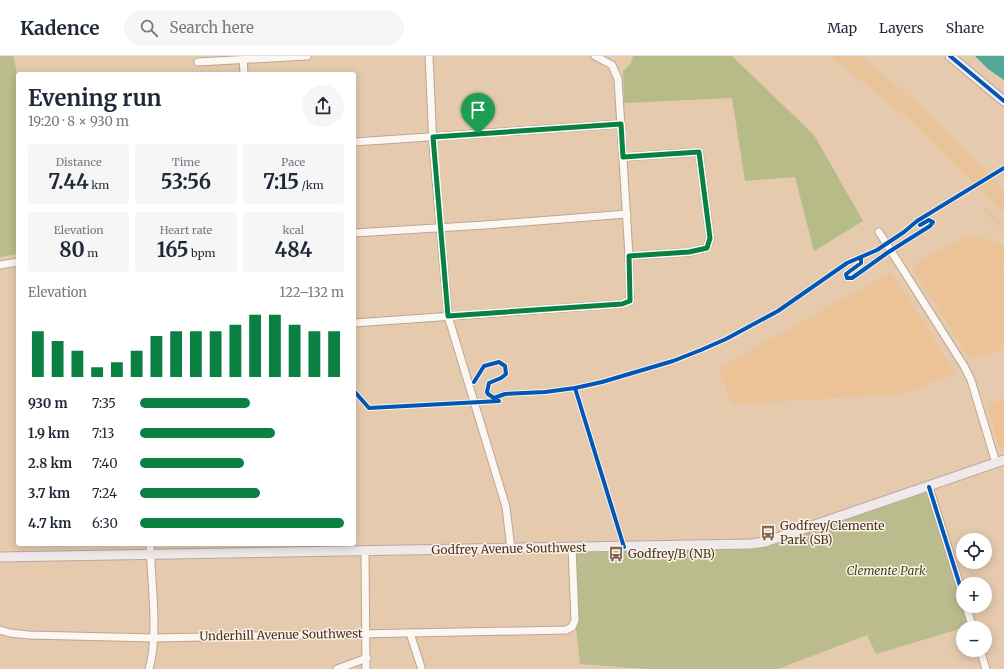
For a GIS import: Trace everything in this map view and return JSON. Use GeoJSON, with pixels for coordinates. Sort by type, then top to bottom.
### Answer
{"type":"FeatureCollection","features":[{"type":"Feature","properties":{"kind":"main road"},"geometry":{"type":"LineString","coordinates":[[950,56],[1004,101]]}},
{"type":"Feature","properties":{"kind":"main road","name":"Godfrey Avenue Southwest"},"geometry":{"type":"LineString","coordinates":[[0,558],[150,554],[572,548],[758,543],[930,487],[1000,462]]}},
{"type":"Feature","properties":{"kind":"street"},"geometry":{"type":"LineString","coordinates":[[198,62],[243,58],[307,56]]}},
{"type":"Feature","properties":{"kind":"street"},"geometry":{"type":"LineString","coordinates":[[429,56],[433,137],[448,316],[506,507],[511,549]]}},
{"type":"Feature","properties":{"kind":"street"},"geometry":{"type":"LineString","coordinates":[[356,323],[622,304],[630,301],[627,214],[618,79],[614,68],[595,56]]}},
{"type":"Feature","properties":{"kind":"street"},"geometry":{"type":"LineString","coordinates":[[243,58],[244,72]]}},
{"type":"Feature","properties":{"kind":"street"},"geometry":{"type":"LineString","coordinates":[[356,142],[621,124]]}},
{"type":"Feature","properties":{"kind":"street"},"geometry":{"type":"LineString","coordinates":[[623,157],[699,152],[710,238],[707,248],[689,252],[629,256]]}},
{"type":"Feature","properties":{"kind":"street"},"geometry":{"type":"LineString","coordinates":[[356,232],[441,226],[485,225],[627,214]]}},
{"type":"Feature","properties":{"kind":"street"},"geometry":{"type":"LineString","coordinates":[[879,232],[964,366],[971,380],[1000,462]]}},
{"type":"Feature","properties":{"kind":"street"},"geometry":{"type":"LineString","coordinates":[[0,265],[16,262]]}},
{"type":"Feature","properties":{"kind":"street"},"geometry":{"type":"LineString","coordinates":[[930,487],[957,577]]}},
{"type":"Feature","properties":{"kind":"street"},"geometry":{"type":"LineString","coordinates":[[149,669],[153,656],[154,638],[150,546]]}},
{"type":"Feature","properties":{"kind":"street","name":"Underhill Avenue Southwest"},"geometry":{"type":"LineString","coordinates":[[0,630],[10,633],[29,635],[154,638],[569,629],[575,620],[572,548]]}},
{"type":"Feature","properties":{"kind":"street"},"geometry":{"type":"LineString","coordinates":[[365,551],[366,669]]}},
{"type":"Feature","properties":{"kind":"street"},"geometry":{"type":"LineString","coordinates":[[410,633],[421,668]]}},
{"type":"Feature","properties":{"kind":"street"},"geometry":{"type":"LineString","coordinates":[[982,657],[986,669]]}},
{"type":"Feature","properties":{"kind":"street"},"geometry":{"type":"LineString","coordinates":[[338,669],[367,658]]}},
{"type":"Feature","properties":{"kind":"shaded area"},"geometry":{"type":"Polygon","coordinates":[[[830,56],[860,56],[927,111],[1004,190],[1004,213],[914,123],[830,56]]]}},
{"type":"Feature","properties":{"kind":"shaded area"},"geometry":{"type":"Polygon","coordinates":[[[986,207],[1004,226],[1004,232],[982,209],[986,207]]]}},
{"type":"Feature","properties":{"kind":"shaded area"},"geometry":{"type":"Polygon","coordinates":[[[968,236],[985,238],[1004,246],[1004,349],[970,359],[913,269],[920,261],[968,236]]]}},
{"type":"Feature","properties":{"kind":"shaded area"},"geometry":{"type":"Polygon","coordinates":[[[891,272],[956,373],[903,394],[732,404],[719,368],[891,272]]]}},
{"type":"Feature","properties":{"kind":"shaded area"},"geometry":{"type":"Polygon","coordinates":[[[1004,399],[1004,450],[999,447],[988,410],[990,409],[988,404],[1004,399]]]}},
{"type":"Feature","properties":{"kind":"green space"},"geometry":{"type":"Polygon","coordinates":[[[0,56],[13,56],[17,72],[16,254],[0,257],[0,56]]]}},
{"type":"Feature","properties":{"kind":"green space"},"geometry":{"type":"Polygon","coordinates":[[[633,56],[732,56],[814,135],[863,221],[814,251],[795,177],[745,181],[732,98],[624,103],[623,71],[631,63],[633,56]]]}},
{"type":"Feature","properties":{"kind":"green space","name":"Clemente Park"},"geometry":{"type":"Polygon","coordinates":[[[929,487],[957,577],[956,577],[956,613],[966,613],[970,621],[956,621],[956,630],[876,654],[867,635],[778,669],[649,669],[580,664],[575,620],[572,548],[751,544],[929,487]]]}},
{"type":"Feature","properties":{"kind":"water"},"geometry":{"type":"Polygon","coordinates":[[[975,56],[1004,56],[1004,80],[988,69],[975,56]]]}},
{"type":"Feature","properties":{"kind":"railway"},"geometry":{"type":"LineString","coordinates":[[841,56],[906,108],[1004,206]]}},
{"type":"Feature","properties":{"kind":"railway"},"geometry":{"type":"LineString","coordinates":[[855,56],[931,118],[968,155]]}},
{"type":"Feature","properties":{"kind":"railway"},"geometry":{"type":"LineString","coordinates":[[989,182],[1004,196]]}},
{"type":"Feature","properties":{"kind":"railway"},"geometry":{"type":"LineString","coordinates":[[981,206],[1004,230]]}},
{"type":"Feature","properties":{"kind":"railway"},"geometry":{"type":"LineString","coordinates":[[926,274],[970,264],[1004,265]]}},
{"type":"Feature","properties":{"kind":"cycle path"},"geometry":{"type":"LineString","coordinates":[[950,56],[1004,101]]}},
{"type":"Feature","properties":{"kind":"cycle path"},"geometry":{"type":"LineString","coordinates":[[474,382],[484,366],[499,362],[505,366],[506,374],[489,383],[487,392],[494,398],[505,394],[545,392],[575,388],[602,382],[673,361],[701,350],[726,339],[778,311],[847,263],[877,250],[904,232],[917,221],[1004,168]]}},
{"type":"Feature","properties":{"kind":"cycle path"},"geometry":{"type":"LineString","coordinates":[[861,257],[861,263],[846,274],[847,278],[852,278],[887,253],[930,226],[933,222],[929,220],[920,225]]}},
{"type":"Feature","properties":{"kind":"cycle path"},"geometry":{"type":"LineString","coordinates":[[575,388],[624,547]]}},
{"type":"Feature","properties":{"kind":"cycle path"},"geometry":{"type":"LineString","coordinates":[[356,393],[369,408],[499,401]]}},
{"type":"Feature","properties":{"kind":"cycle path"},"geometry":{"type":"LineString","coordinates":[[929,487],[957,577]]}},
{"type":"Feature","properties":{"kind":"place","name":"Godfrey/Clemente Park (SB)"},"geometry":{"type":"Point","coordinates":[768,533]}},
{"type":"Feature","properties":{"kind":"place","name":"Godfrey/B (NB)"},"geometry":{"type":"Point","coordinates":[616,554]}},
{"type":"Feature","properties":{"kind":"route"},"geometry":{"type":"LineString","coordinates":[[621,124],[623,157],[699,152],[710,244],[707,248],[689,252],[629,256],[630,301],[622,304],[448,316],[433,137],[478,134],[621,124]]}}]}
